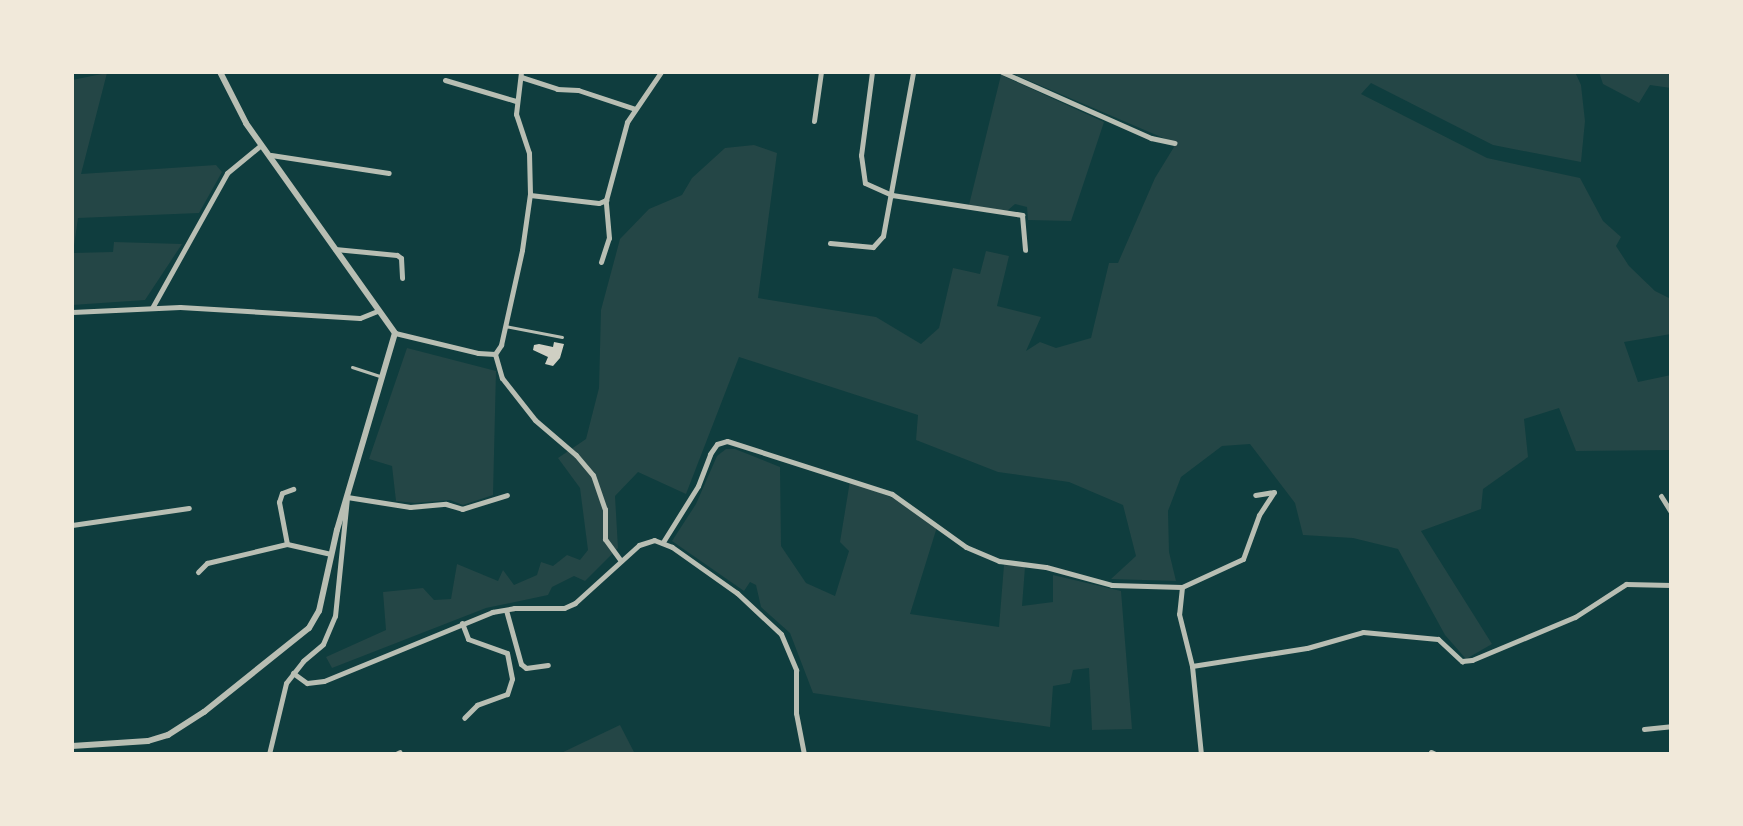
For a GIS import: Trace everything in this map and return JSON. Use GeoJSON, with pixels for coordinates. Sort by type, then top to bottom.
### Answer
{"type":"FeatureCollection","features":[{"type":"Feature","properties":{"kind":"street"},"geometry":{"type":"LineString","coordinates":[[220,72],[261,145],[395,333],[478,353],[495,354]]}},
{"type":"Feature","properties":{"kind":"street"},"geometry":{"type":"LineString","coordinates":[[601,262],[609,238],[606,200],[623,133],[635,109],[661,72]]}},
{"type":"Feature","properties":{"kind":"street"},"geometry":{"type":"LineString","coordinates":[[814,121],[821,72]]}},
{"type":"Feature","properties":{"kind":"street"},"geometry":{"type":"LineString","coordinates":[[872,72],[861,155],[862,176],[871,187],[892,195],[1022,215],[1025,250]]}},
{"type":"Feature","properties":{"kind":"street"},"geometry":{"type":"LineString","coordinates":[[830,243],[873,247],[879,244],[892,195],[913,72]]}},
{"type":"Feature","properties":{"kind":"street"},"geometry":{"type":"LineString","coordinates":[[1002,72],[1151,138],[1174,143]]}},
{"type":"Feature","properties":{"kind":"street"},"geometry":{"type":"LineString","coordinates":[[621,561],[605,539],[605,509],[593,475],[576,455],[535,420],[502,378],[495,354],[505,326],[530,194],[529,153],[516,114],[520,75],[557,89],[578,90],[635,109]]}},
{"type":"Feature","properties":{"kind":"street"},"geometry":{"type":"LineString","coordinates":[[445,80],[516,101]]}},
{"type":"Feature","properties":{"kind":"street"},"geometry":{"type":"LineString","coordinates":[[152,308],[227,173],[261,145]]}},
{"type":"Feature","properties":{"kind":"street"},"geometry":{"type":"LineString","coordinates":[[271,155],[389,173]]}},
{"type":"Feature","properties":{"kind":"street"},"geometry":{"type":"LineString","coordinates":[[530,194],[599,203],[606,200]]}},
{"type":"Feature","properties":{"kind":"street"},"geometry":{"type":"LineString","coordinates":[[334,249],[397,255],[401,258],[402,278]]}},
{"type":"Feature","properties":{"kind":"street"},"geometry":{"type":"LineString","coordinates":[[72,312],[152,308],[360,318],[377,311]]}},
{"type":"Feature","properties":{"kind":"street"},"geometry":{"type":"LineString","coordinates":[[72,746],[160,738],[204,712],[309,628],[319,611],[331,554],[395,333]]}},
{"type":"Feature","properties":{"kind":"street"},"geometry":{"type":"LineString","coordinates":[[663,542],[698,486],[710,454],[717,444],[727,441],[892,494],[966,547],[990,558],[1046,567],[1112,585],[1182,587],[1243,559],[1259,515],[1274,492],[1255,495]]}},
{"type":"Feature","properties":{"kind":"street"},"geometry":{"type":"LineString","coordinates":[[287,544],[279,502],[282,493],[293,489]]}},
{"type":"Feature","properties":{"kind":"street"},"geometry":{"type":"LineString","coordinates":[[347,497],[410,507],[446,504],[462,509],[507,495]]}},
{"type":"Feature","properties":{"kind":"street"},"geometry":{"type":"LineString","coordinates":[[1661,496],[1671,512]]}},
{"type":"Feature","properties":{"kind":"street"},"geometry":{"type":"LineString","coordinates":[[269,754],[269,743],[292,676],[323,644],[335,616],[347,497]]}},
{"type":"Feature","properties":{"kind":"street"},"geometry":{"type":"LineString","coordinates":[[72,525],[189,508]]}},
{"type":"Feature","properties":{"kind":"street"},"geometry":{"type":"LineString","coordinates":[[292,676],[307,683],[324,681],[462,623],[506,610],[564,608],[575,603],[646,541],[663,542],[756,608],[781,634],[796,670],[796,713],[804,754]]}},
{"type":"Feature","properties":{"kind":"street"},"geometry":{"type":"LineString","coordinates":[[198,572],[207,563],[287,544],[331,554]]}},
{"type":"Feature","properties":{"kind":"street"},"geometry":{"type":"LineString","coordinates":[[1192,666],[1307,648],[1363,632],[1438,639],[1462,661],[1472,660],[1575,617],[1626,584],[1671,585]]}},
{"type":"Feature","properties":{"kind":"street"},"geometry":{"type":"LineString","coordinates":[[1182,587],[1179,614],[1192,666],[1201,754]]}},
{"type":"Feature","properties":{"kind":"street"},"geometry":{"type":"LineString","coordinates":[[506,610],[521,664],[526,668],[548,665]]}},
{"type":"Feature","properties":{"kind":"street"},"geometry":{"type":"LineString","coordinates":[[462,623],[468,639],[507,653],[512,679],[507,694],[477,705],[464,718]]}},
{"type":"Feature","properties":{"kind":"street"},"geometry":{"type":"LineString","coordinates":[[1644,729],[1671,726]]}},
{"type":"Feature","properties":{"kind":"lane"},"geometry":{"type":"LineString","coordinates":[[505,326],[562,337]]}},
{"type":"Feature","properties":{"kind":"lane"},"geometry":{"type":"LineString","coordinates":[[352,367],[384,377]]}},
{"type":"Feature","properties":{"kind":"shaded area"},"geometry":{"type":"Polygon","coordinates":[[[1009,72],[1575,72],[1581,85],[1585,121],[1581,162],[1493,145],[1371,83],[1361,94],[1487,158],[1580,178],[1603,221],[1621,237],[1616,246],[1629,266],[1655,291],[1671,299],[1671,334],[1624,342],[1638,382],[1671,375],[1671,450],[1576,451],[1559,408],[1524,419],[1528,457],[1483,489],[1481,509],[1421,531],[1492,644],[1466,659],[1445,635],[1398,549],[1353,538],[1303,535],[1295,503],[1250,444],[1222,446],[1181,477],[1168,511],[1169,552],[1176,581],[1111,579],[1136,556],[1123,505],[1069,482],[998,472],[916,440],[918,415],[739,357],[686,494],[638,472],[615,496],[618,548],[585,581],[574,576],[552,587],[548,595],[486,608],[332,668],[326,657],[386,630],[383,592],[423,588],[434,600],[451,599],[457,564],[498,581],[503,570],[514,585],[537,575],[541,562],[553,566],[567,555],[580,560],[588,550],[580,488],[558,458],[586,439],[599,388],[601,310],[620,239],[649,209],[682,195],[692,178],[725,148],[754,145],[777,153],[758,298],[876,317],[921,344],[939,328],[953,268],[980,274],[986,251],[1009,256],[997,306],[1041,317],[1026,351],[1040,342],[1056,348],[1091,338],[1109,263],[1118,263],[1155,178],[1174,147],[1168,140],[1009,72]]]}},
{"type":"Feature","properties":{"kind":"shaded area"},"geometry":{"type":"Polygon","coordinates":[[[1599,72],[1671,72],[1671,88],[1650,85],[1639,103],[1603,84],[1599,72]]]}},
{"type":"Feature","properties":{"kind":"shaded area"},"geometry":{"type":"Polygon","coordinates":[[[107,73],[81,174],[216,165],[222,172],[199,213],[78,218],[73,253],[113,252],[114,242],[182,244],[145,300],[72,305],[72,80],[107,73]]]}},
{"type":"Feature","properties":{"kind":"shaded area"},"geometry":{"type":"Polygon","coordinates":[[[1001,75],[1104,122],[1071,221],[1028,220],[1027,207],[1015,204],[1007,211],[969,205],[1001,75]]]}},
{"type":"Feature","properties":{"kind":"shaded area"},"geometry":{"type":"Polygon","coordinates":[[[407,348],[496,371],[493,495],[463,505],[450,500],[396,501],[392,466],[369,459],[407,348]]]}},
{"type":"Feature","properties":{"kind":"shaded area"},"geometry":{"type":"Polygon","coordinates":[[[726,449],[735,449],[780,467],[781,546],[806,583],[835,596],[849,551],[840,542],[850,481],[893,498],[937,527],[910,614],[999,627],[1004,565],[1025,567],[1022,606],[1053,602],[1053,575],[1121,591],[1132,729],[1092,730],[1089,668],[1073,670],[1070,683],[1053,686],[1050,727],[813,693],[790,633],[761,607],[756,585],[750,582],[744,591],[672,541],[696,504],[717,456],[726,449]]]}},
{"type":"Feature","properties":{"kind":"shaded area"},"geometry":{"type":"Polygon","coordinates":[[[620,725],[635,754],[559,754],[620,725]]]}},
{"type":"Feature","properties":{"kind":"building"},"geometry":{"type":"Polygon","coordinates":[[[554,342],[564,344],[560,358],[553,366],[545,364],[548,357],[533,350],[534,345],[539,344],[553,347],[554,342]]]}}]}
